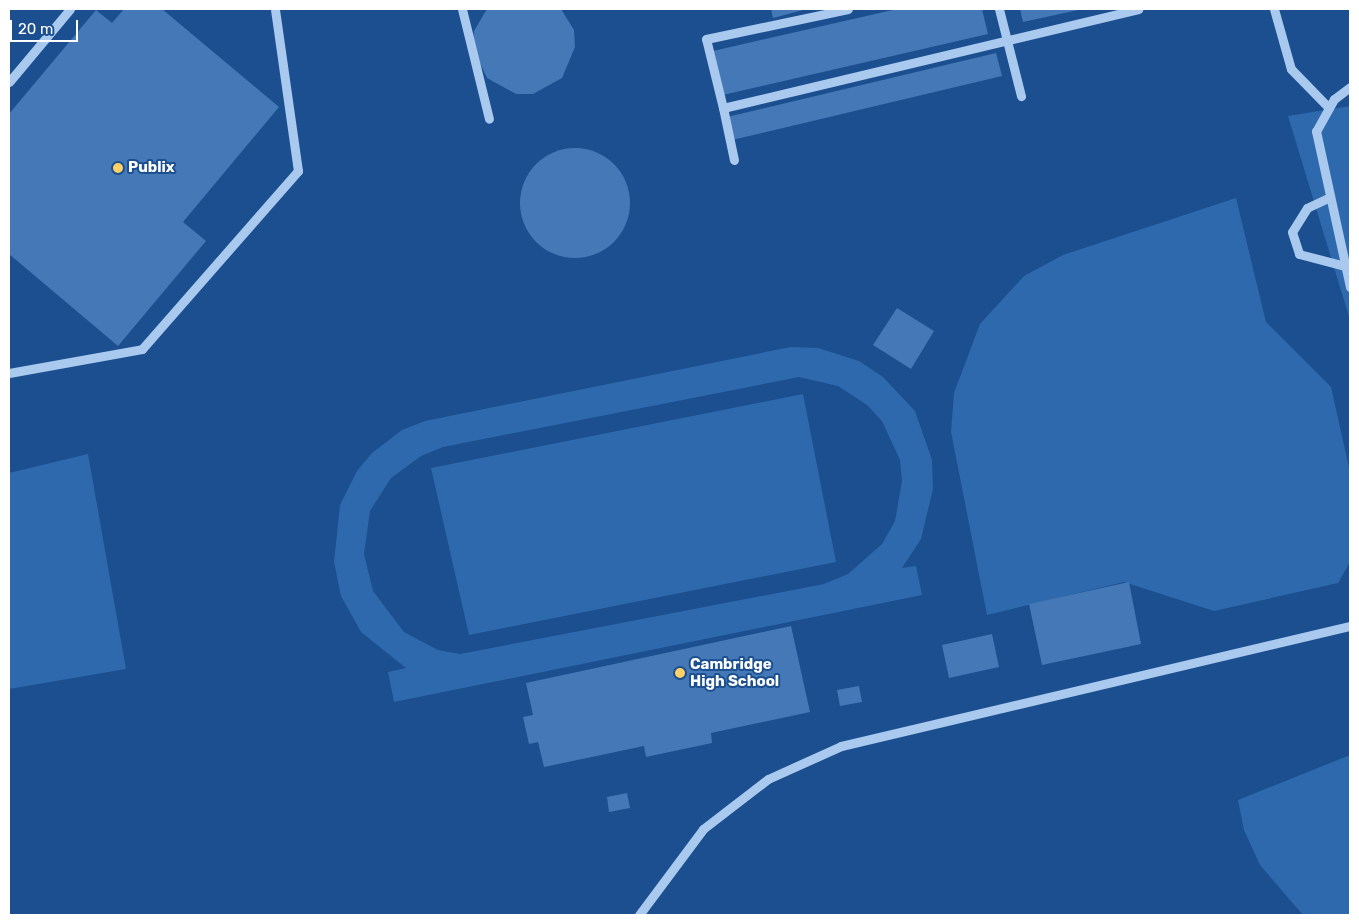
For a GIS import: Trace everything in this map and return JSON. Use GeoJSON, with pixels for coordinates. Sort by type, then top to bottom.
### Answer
{"type":"FeatureCollection","features":[{"type":"Feature","properties":{"kind":"lane"},"geometry":{"type":"LineString","coordinates":[[9,82],[70,9]]}},
{"type":"Feature","properties":{"kind":"lane"},"geometry":{"type":"LineString","coordinates":[[9,372],[142,350],[298,172],[276,9]]}},
{"type":"Feature","properties":{"kind":"lane"},"geometry":{"type":"LineString","coordinates":[[462,9],[489,119]]}},
{"type":"Feature","properties":{"kind":"lane"},"geometry":{"type":"LineString","coordinates":[[734,160],[706,39],[848,9]]}},
{"type":"Feature","properties":{"kind":"lane"},"geometry":{"type":"LineString","coordinates":[[999,9],[1021,96]]}},
{"type":"Feature","properties":{"kind":"lane"},"geometry":{"type":"LineString","coordinates":[[723,108],[1138,9]]}},
{"type":"Feature","properties":{"kind":"lane"},"geometry":{"type":"LineString","coordinates":[[1274,9],[1291,69],[1330,108]]}},
{"type":"Feature","properties":{"kind":"lane"},"geometry":{"type":"LineString","coordinates":[[1350,87],[1330,108],[1316,131],[1328,198],[1350,287]]}},
{"type":"Feature","properties":{"kind":"lane"},"geometry":{"type":"LineString","coordinates":[[1328,198],[1307,208],[1292,232],[1299,254],[1345,266]]}},
{"type":"Feature","properties":{"kind":"lane"},"geometry":{"type":"LineString","coordinates":[[639,915],[703,829],[768,779],[841,746],[1350,626]]}},
{"type":"Feature","properties":{"kind":"shaded area"},"geometry":{"type":"Polygon","coordinates":[[[1350,106],[1350,320],[1288,116],[1350,106]]]}},
{"type":"Feature","properties":{"kind":"shaded area"},"geometry":{"type":"Polygon","coordinates":[[[1236,198],[1266,322],[1331,387],[1350,472],[1350,562],[1338,583],[1214,611],[1124,582],[987,615],[951,432],[954,393],[980,324],[1024,276],[1063,255],[1236,198]]]}},
{"type":"Feature","properties":{"kind":"shaded area"},"geometry":{"type":"Polygon","coordinates":[[[791,347],[818,348],[859,361],[883,377],[915,411],[932,460],[933,489],[921,539],[902,568],[916,566],[922,595],[394,702],[388,672],[406,668],[361,632],[341,596],[334,562],[340,505],[357,471],[372,453],[402,430],[425,421],[791,347]],[[799,377],[443,447],[421,456],[391,478],[370,511],[364,554],[373,591],[404,632],[438,650],[460,654],[824,584],[848,574],[882,544],[895,521],[902,481],[900,460],[882,421],[867,405],[838,386],[799,377]]]}},
{"type":"Feature","properties":{"kind":"shaded area"},"geometry":{"type":"Polygon","coordinates":[[[803,394],[836,562],[469,635],[431,468],[803,394]]]}},
{"type":"Feature","properties":{"kind":"shaded area"},"geometry":{"type":"Polygon","coordinates":[[[88,454],[126,669],[9,689],[9,473],[88,454]]]}},
{"type":"Feature","properties":{"kind":"shaded area"},"geometry":{"type":"Polygon","coordinates":[[[1350,755],[1350,915],[1303,915],[1260,865],[1244,830],[1238,800],[1350,755]]]}},
{"type":"Feature","properties":{"kind":"building","name":"Publix"},"geometry":{"type":"Polygon","coordinates":[[[124,9],[162,9],[279,107],[183,222],[206,241],[118,346],[9,254],[9,114],[96,10],[112,23],[124,9]]]}},
{"type":"Feature","properties":{"kind":"building"},"geometry":{"type":"Polygon","coordinates":[[[487,9],[561,9],[574,30],[575,47],[562,78],[533,94],[516,94],[487,78],[473,48],[474,31],[487,9]]]}},
{"type":"Feature","properties":{"kind":"building"},"geometry":{"type":"Polygon","coordinates":[[[771,9],[807,9],[773,18],[771,9]]]}},
{"type":"Feature","properties":{"kind":"building"},"geometry":{"type":"Polygon","coordinates":[[[897,9],[982,9],[988,34],[723,95],[713,51],[897,9]]]}},
{"type":"Feature","properties":{"kind":"building"},"geometry":{"type":"Polygon","coordinates":[[[1020,9],[1078,9],[1078,10],[1023,22],[1020,9]]]}},
{"type":"Feature","properties":{"kind":"building"},"geometry":{"type":"Polygon","coordinates":[[[996,53],[1002,76],[732,140],[727,117],[996,53]]]}},
{"type":"Feature","properties":{"kind":"building"},"geometry":{"type":"Polygon","coordinates":[[[575,148],[586,149],[596,153],[614,164],[625,182],[629,192],[629,214],[625,224],[614,242],[596,253],[586,257],[575,258],[564,257],[554,253],[536,242],[525,224],[521,214],[520,203],[521,192],[525,182],[536,164],[554,153],[564,149],[575,148]]]}},
{"type":"Feature","properties":{"kind":"building"},"geometry":{"type":"Polygon","coordinates":[[[897,308],[934,331],[911,369],[873,345],[897,308]]]}},
{"type":"Feature","properties":{"kind":"building"},"geometry":{"type":"Polygon","coordinates":[[[1129,582],[1141,644],[1042,665],[1029,604],[1129,582]]]}},
{"type":"Feature","properties":{"kind":"building"},"geometry":{"type":"Polygon","coordinates":[[[791,626],[810,712],[711,733],[712,743],[646,757],[644,746],[544,767],[538,742],[529,744],[523,717],[533,715],[526,683],[791,626]]]}},
{"type":"Feature","properties":{"kind":"building"},"geometry":{"type":"Polygon","coordinates":[[[992,634],[999,667],[949,678],[942,645],[992,634]]]}},
{"type":"Feature","properties":{"kind":"building"},"geometry":{"type":"Polygon","coordinates":[[[859,686],[862,702],[840,706],[837,690],[859,686]]]}},
{"type":"Feature","properties":{"kind":"building"},"geometry":{"type":"Polygon","coordinates":[[[627,793],[630,808],[609,812],[607,797],[627,793]]]}},
{"type":"Feature","properties":{"kind":"place","name":"Publix"},"geometry":{"type":"Point","coordinates":[118,168]}},
{"type":"Feature","properties":{"kind":"place","name":"Cambridge High School"},"geometry":{"type":"Point","coordinates":[680,673]}}]}
